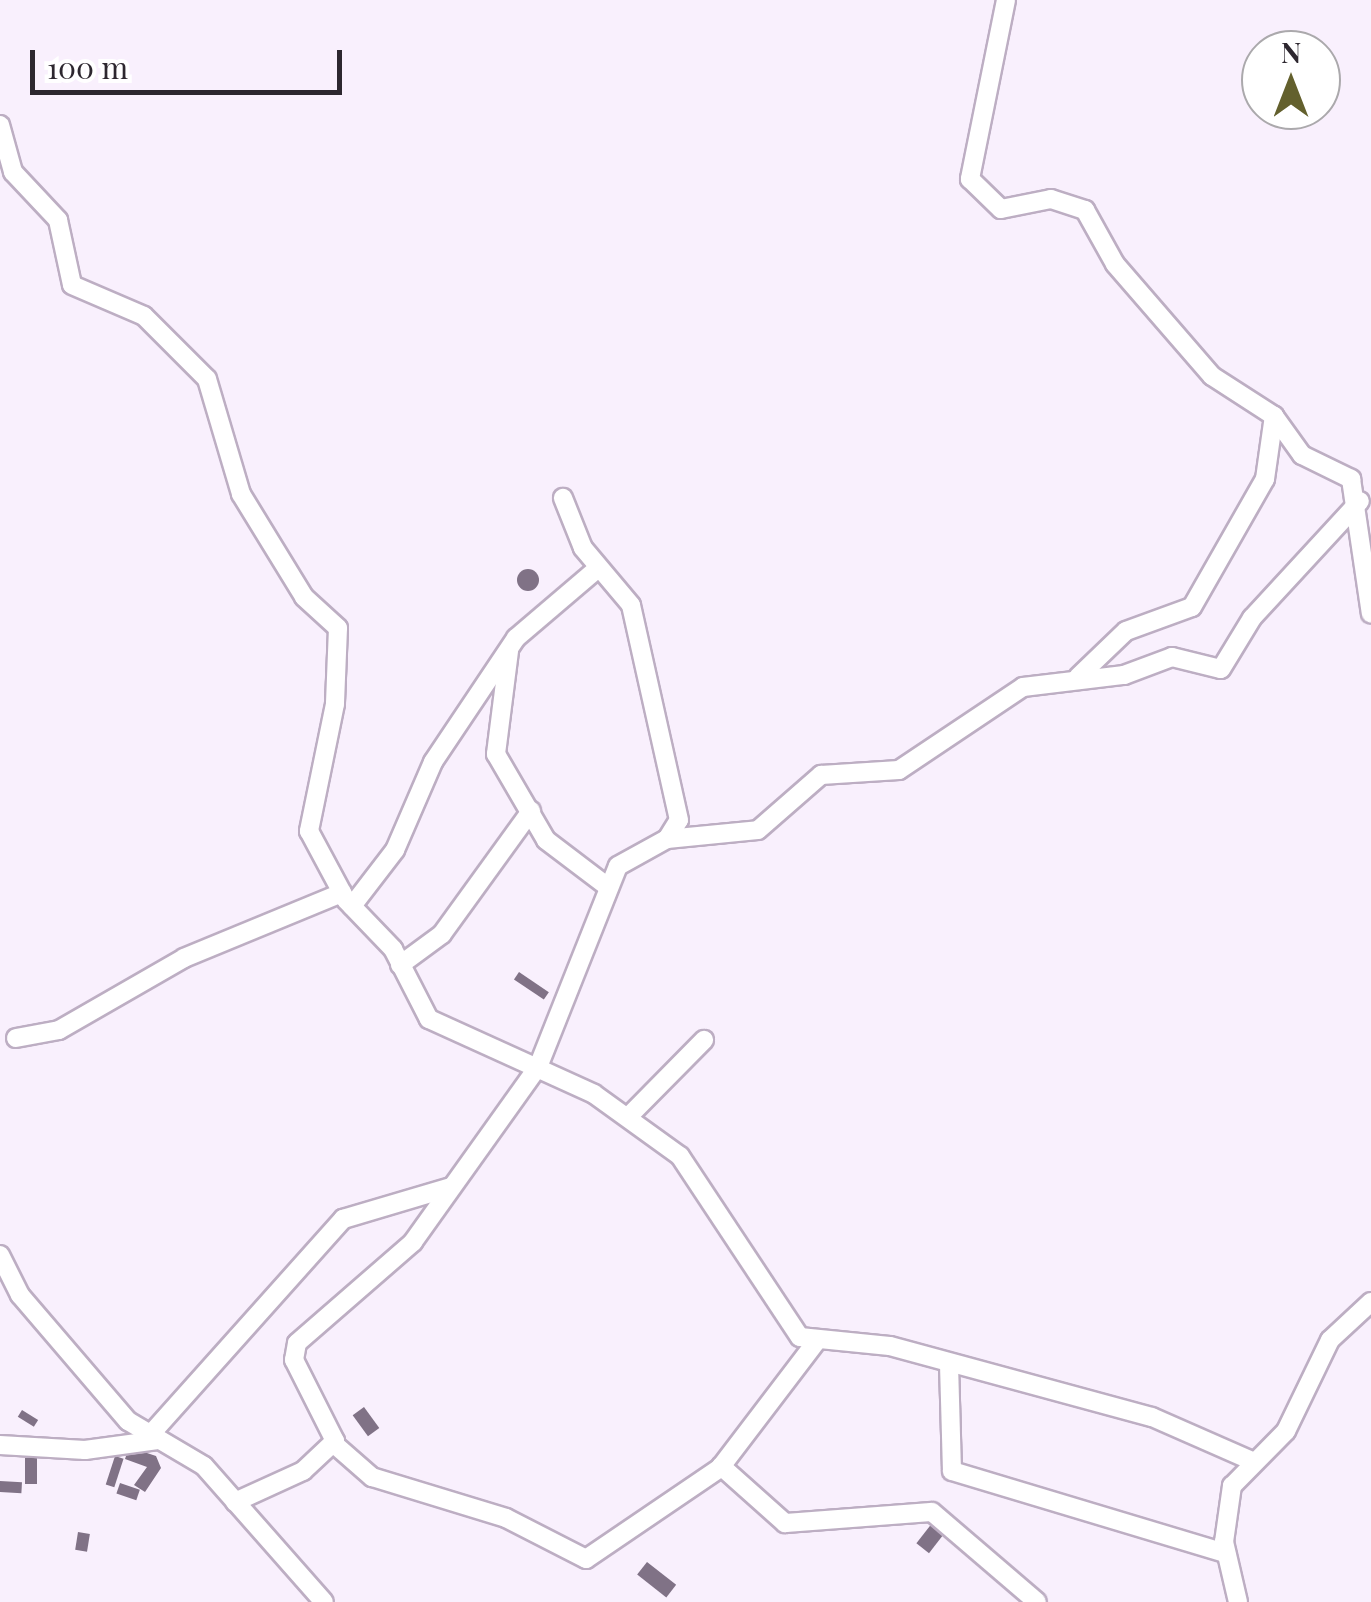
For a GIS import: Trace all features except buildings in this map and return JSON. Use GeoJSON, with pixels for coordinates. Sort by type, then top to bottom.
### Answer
{"type":"FeatureCollection","features":[{"type":"Feature","properties":{"kind":"street"},"geometry":{"type":"LineString","coordinates":[[1006,0],[970,179],[1001,209],[1051,199],[1085,210],[1115,264],[1212,376],[1274,416],[1302,455],[1351,479],[1360,500],[1371,614]]}},
{"type":"Feature","properties":{"kind":"street"},"geometry":{"type":"LineString","coordinates":[[0,125],[13,172],[58,220],[72,285],[144,316],[207,379],[241,494],[304,597],[338,628],[336,704],[307,810],[347,900],[400,965],[445,1032],[538,1066],[629,1116],[680,1156],[732,1224],[790,1326],[816,1342],[890,1346],[1152,1417],[1250,1460]]}},
{"type":"Feature","properties":{"kind":"street"},"geometry":{"type":"LineString","coordinates":[[1078,677],[1126,631],[1192,606],[1265,479],[1274,416]]}},
{"type":"Feature","properties":{"kind":"street"},"geometry":{"type":"LineString","coordinates":[[563,498],[597,569],[625,594],[648,656],[680,809],[667,839]]}},
{"type":"Feature","properties":{"kind":"street"},"geometry":{"type":"LineString","coordinates":[[816,1342],[721,1466],[578,1560],[506,1518],[372,1477],[334,1443],[332,1422],[294,1360],[296,1343],[413,1242],[538,1066],[618,866],[667,839],[742,837],[821,776],[899,770],[996,700],[1172,657],[1209,670],[1228,665],[1252,618],[1360,500]]}},
{"type":"Feature","properties":{"kind":"street"},"geometry":{"type":"LineString","coordinates":[[16,1038],[59,1030],[184,958],[347,900],[395,850],[433,762],[510,645],[597,569]]}},
{"type":"Feature","properties":{"kind":"street"},"geometry":{"type":"LineString","coordinates":[[510,645],[492,739],[546,840],[608,887]]}},
{"type":"Feature","properties":{"kind":"street"},"geometry":{"type":"LineString","coordinates":[[400,965],[442,934],[532,811]]}},
{"type":"Feature","properties":{"kind":"street"},"geometry":{"type":"LineString","coordinates":[[629,1116],[704,1040]]}},
{"type":"Feature","properties":{"kind":"street"},"geometry":{"type":"LineString","coordinates":[[0,1445],[85,1450],[154,1438],[344,1220],[450,1187]]}},
{"type":"Feature","properties":{"kind":"street"},"geometry":{"type":"LineString","coordinates":[[0,1255],[20,1296],[154,1438],[204,1466],[324,1602]]}},
{"type":"Feature","properties":{"kind":"street"},"geometry":{"type":"LineString","coordinates":[[1238,1602],[1226,1553],[1232,1486],[1250,1460],[1286,1431],[1330,1340],[1371,1302]]}},
{"type":"Feature","properties":{"kind":"street"},"geometry":{"type":"LineString","coordinates":[[949,1364],[952,1471],[1226,1553]]}},
{"type":"Feature","properties":{"kind":"street"},"geometry":{"type":"LineString","coordinates":[[234,1502],[304,1471],[334,1443]]}},
{"type":"Feature","properties":{"kind":"street"},"geometry":{"type":"LineString","coordinates":[[721,1466],[785,1523],[932,1512],[1037,1602]]}}]}
